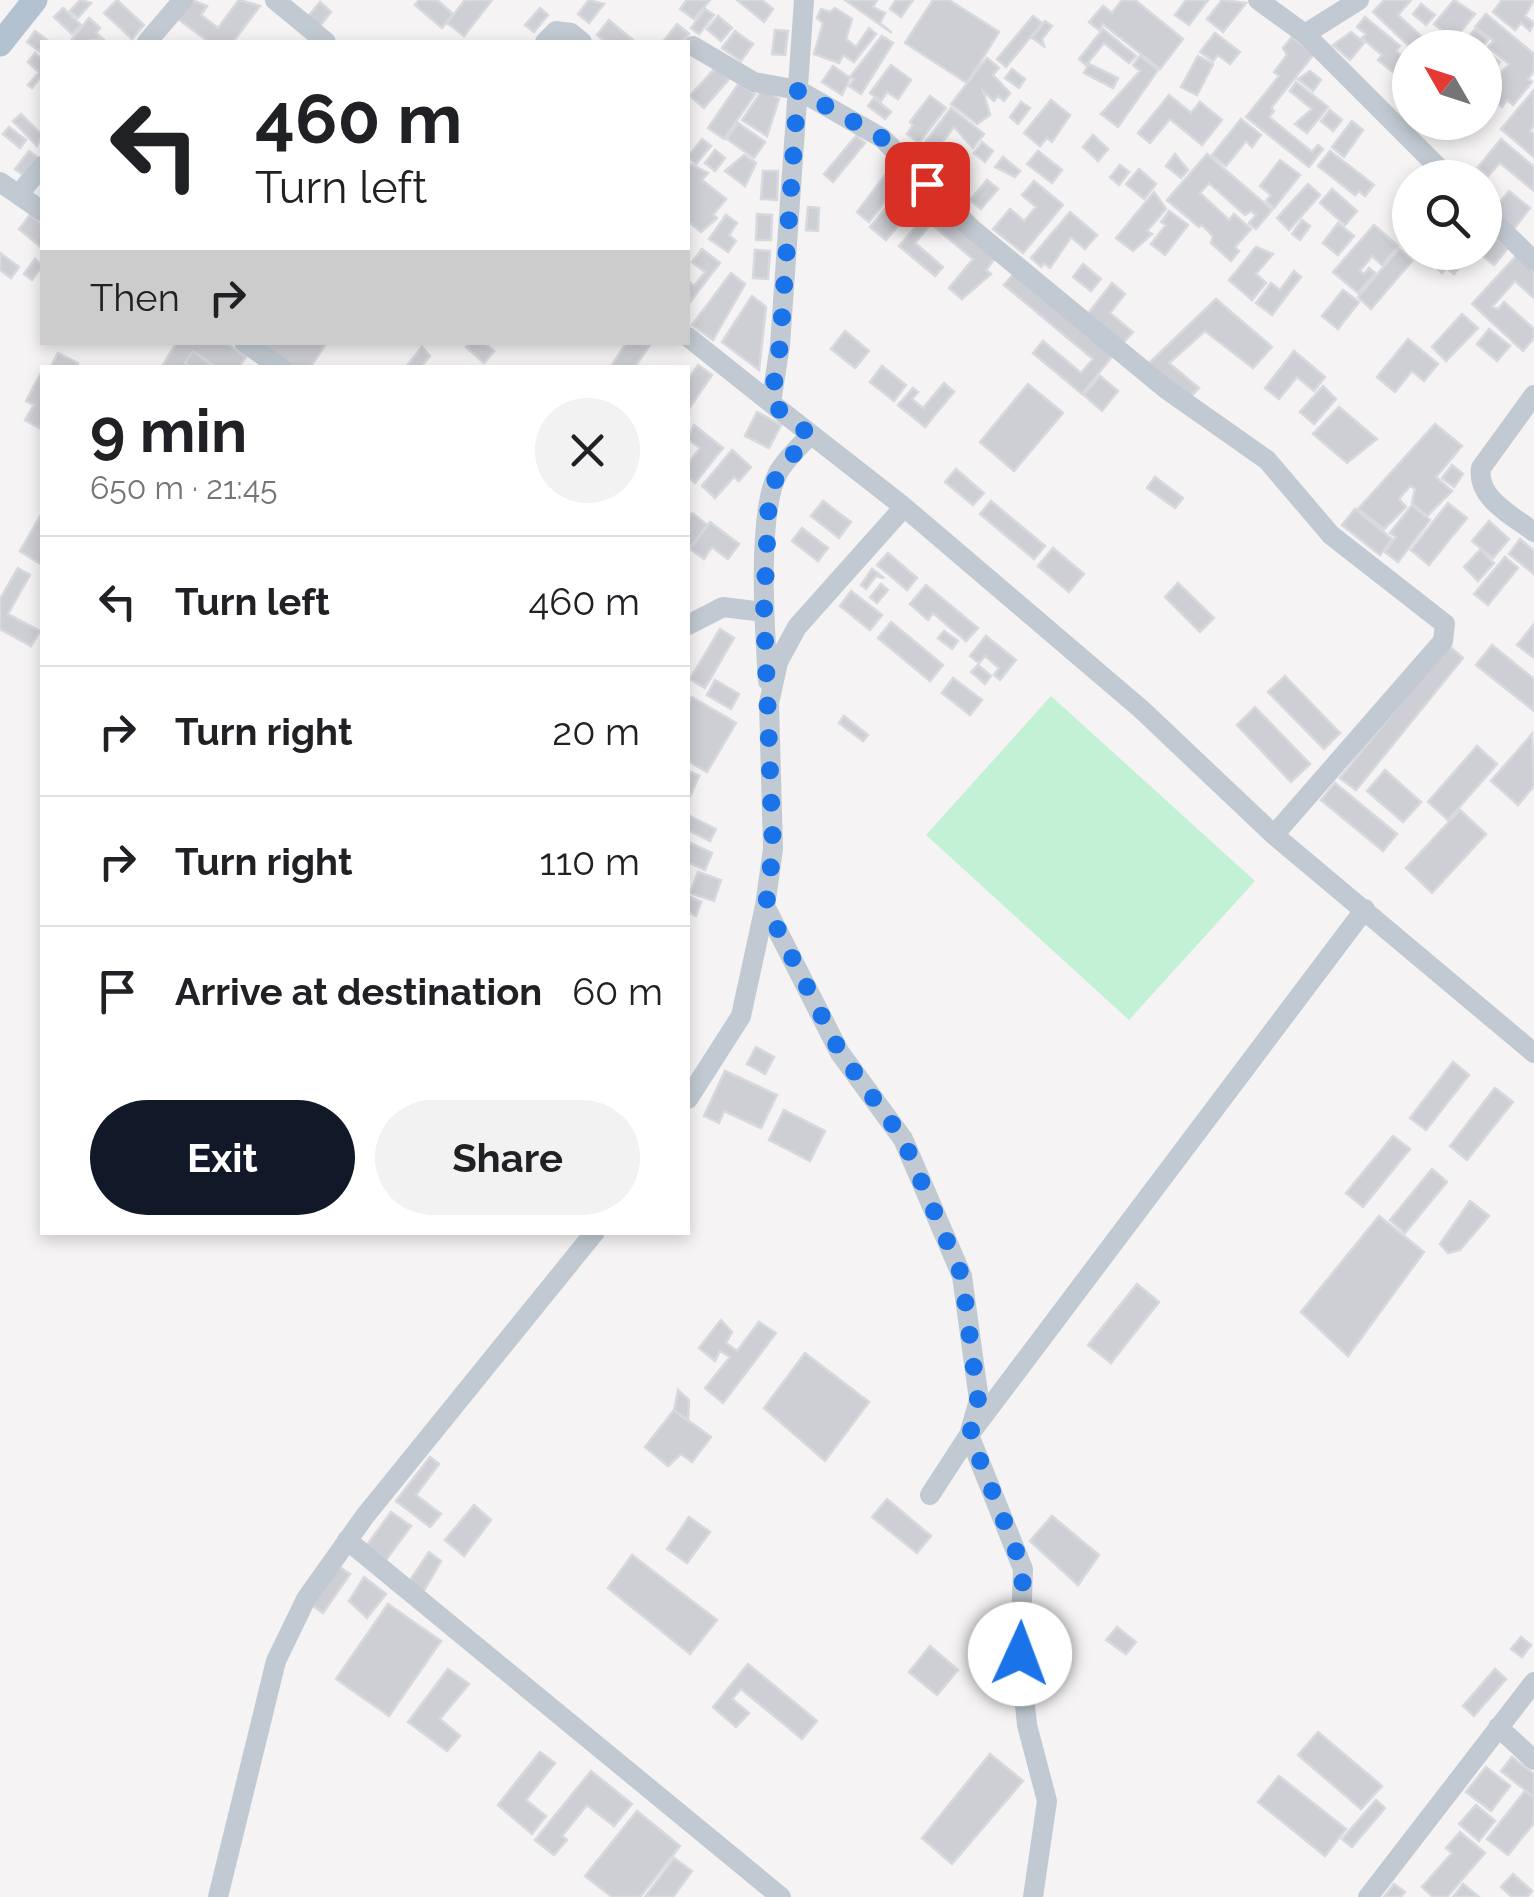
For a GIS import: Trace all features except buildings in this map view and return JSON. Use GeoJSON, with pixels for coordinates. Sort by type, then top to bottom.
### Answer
{"type":"FeatureCollection","features":[{"type":"Feature","properties":{"kind":"main road"},"geometry":{"type":"LineString","coordinates":[[0,44],[29,2]]}},
{"type":"Feature","properties":{"kind":"street"},"geometry":{"type":"LineString","coordinates":[[149,40],[183,0]]}},
{"type":"Feature","properties":{"kind":"street"},"geometry":{"type":"LineString","coordinates":[[275,0],[324,40]]}},
{"type":"Feature","properties":{"kind":"street"},"geometry":{"type":"LineString","coordinates":[[771,403],[780,345],[804,0]]}},
{"type":"Feature","properties":{"kind":"street"},"geometry":{"type":"LineString","coordinates":[[1258,0],[1306,34],[1432,160]]}},
{"type":"Feature","properties":{"kind":"street"},"geometry":{"type":"LineString","coordinates":[[1306,34],[1359,0]]}},
{"type":"Feature","properties":{"kind":"street"},"geometry":{"type":"LineString","coordinates":[[547,40],[556,31],[572,33],[580,40]]}},
{"type":"Feature","properties":{"kind":"street"},"geometry":{"type":"LineString","coordinates":[[693,46],[754,82],[798,90],[882,138],[972,229],[1166,389],[1267,460],[1330,536],[1445,624],[1448,631],[1443,640],[1274,835]]}},
{"type":"Feature","properties":{"kind":"street"},"geometry":{"type":"LineString","coordinates":[[19,194],[40,168]]}},
{"type":"Feature","properties":{"kind":"street"},"geometry":{"type":"LineString","coordinates":[[0,182],[40,210]]}},
{"type":"Feature","properties":{"kind":"street"},"geometry":{"type":"LineString","coordinates":[[1502,230],[1534,262]]}},
{"type":"Feature","properties":{"kind":"street"},"geometry":{"type":"LineString","coordinates":[[690,339],[904,507],[1141,709],[1274,835],[1534,1053]]}},
{"type":"Feature","properties":{"kind":"street"},"geometry":{"type":"LineString","coordinates":[[248,345],[277,365]]}},
{"type":"Feature","properties":{"kind":"street"},"geometry":{"type":"LineString","coordinates":[[1534,394],[1480,468],[1479,480],[1486,495],[1534,532]]}},
{"type":"Feature","properties":{"kind":"street"},"geometry":{"type":"LineString","coordinates":[[690,1096],[742,1016],[766,906],[773,849],[764,612],[769,496],[779,471],[810,435]]}},
{"type":"Feature","properties":{"kind":"street"},"geometry":{"type":"LineString","coordinates":[[769,703],[778,662],[797,627],[904,507]]}},
{"type":"Feature","properties":{"kind":"street"},"geometry":{"type":"LineString","coordinates":[[690,624],[723,606],[764,612]]}},
{"type":"Feature","properties":{"kind":"street"},"geometry":{"type":"LineString","coordinates":[[766,906],[840,1052],[903,1139],[962,1276],[978,1400],[970,1435],[1023,1569],[1020,1654],[1027,1726],[1047,1801],[1033,1897]]}},
{"type":"Feature","properties":{"kind":"street"},"geometry":{"type":"LineString","coordinates":[[930,1495],[970,1435],[1365,909]]}},
{"type":"Feature","properties":{"kind":"street"},"geometry":{"type":"LineString","coordinates":[[218,1897],[276,1662],[306,1599],[347,1540],[593,1235]]}},
{"type":"Feature","properties":{"kind":"street"},"geometry":{"type":"LineString","coordinates":[[347,1540],[781,1897]]}},
{"type":"Feature","properties":{"kind":"street"},"geometry":{"type":"LineString","coordinates":[[1368,1897],[1534,1682]]}},
{"type":"Feature","properties":{"kind":"street"},"geometry":{"type":"LineString","coordinates":[[1498,1727],[1534,1760]]}},
{"type":"Feature","properties":{"kind":"green space"},"geometry":{"type":"Polygon","coordinates":[[[1051,696],[1255,881],[1129,1020],[926,835],[1051,696]]]}},
{"type":"Feature","properties":{"kind":"route"},"geometry":{"type":"LineString","coordinates":[[927,184],[882,138],[798,90],[780,345],[771,403],[810,435],[779,471],[769,496],[764,612],[773,849],[766,906],[840,1052],[903,1139],[962,1276],[978,1400],[970,1435],[1023,1569],[1020,1654]]}}]}
